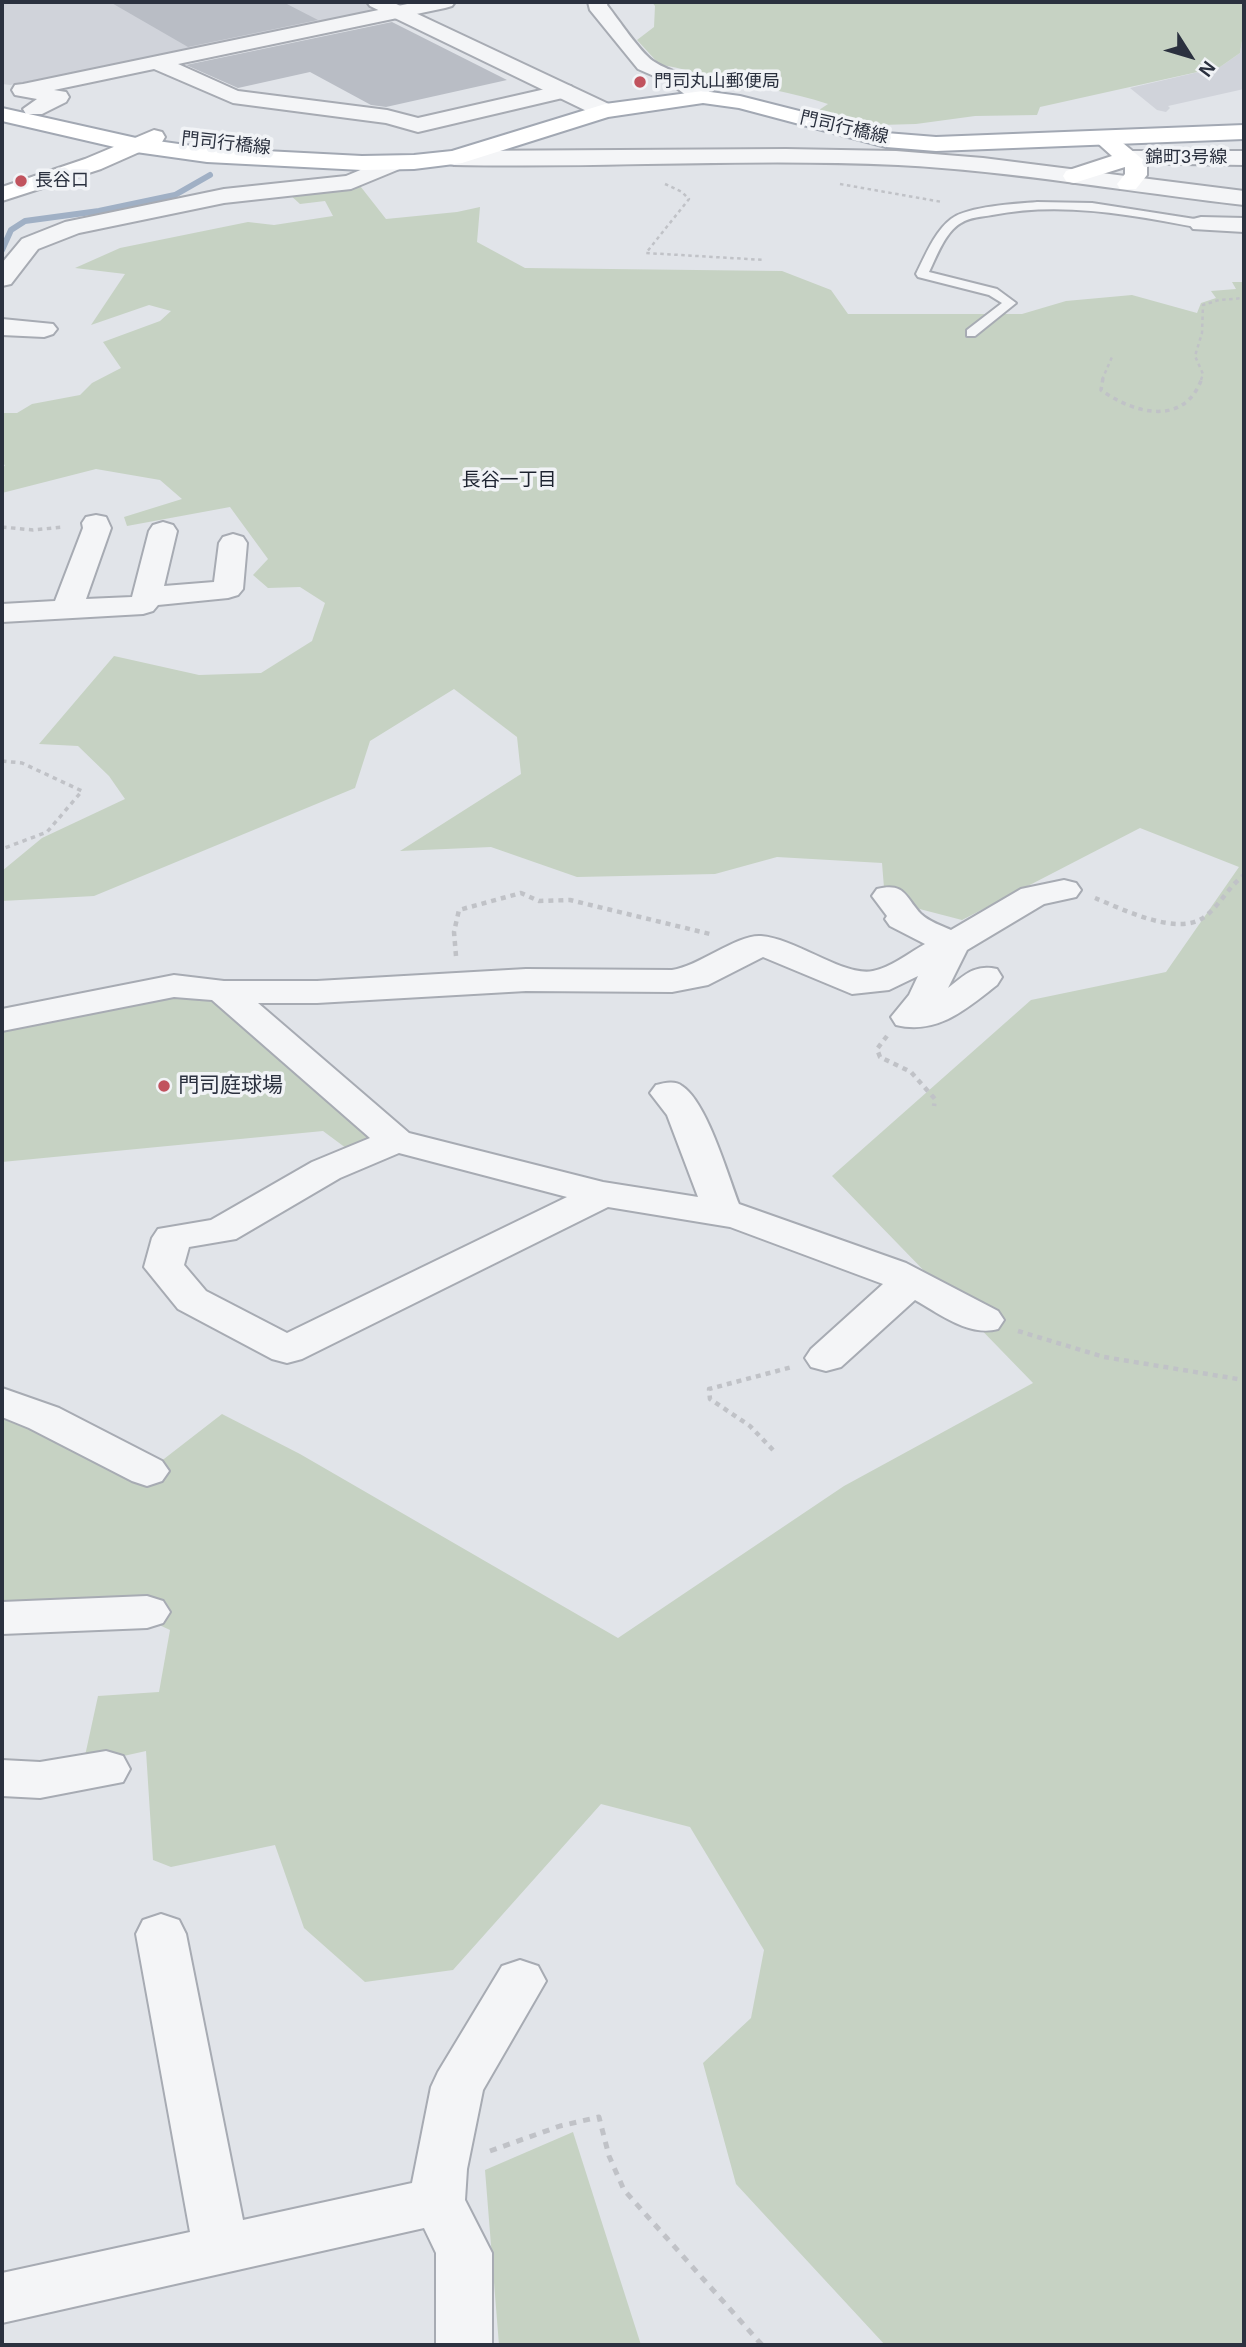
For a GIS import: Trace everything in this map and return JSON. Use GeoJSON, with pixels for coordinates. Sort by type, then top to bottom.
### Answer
{"type":"FeatureCollection","features":[{"type":"Feature","properties":{"kind":"main road","name":"門司行橋線"},"geometry":{"type":"LineString","coordinates":[[2,115],[207,155],[362,163],[454,158],[605,111],[703,97],[740,102],[886,140],[986,144],[1244,132]]}},
{"type":"Feature","properties":{"kind":"main road","name":"門司行橋線"},"geometry":{"type":"LineString","coordinates":[[2,102],[145,141],[454,158]]}},
{"type":"Feature","properties":{"kind":"main road"},"geometry":{"type":"LineString","coordinates":[[1104,139],[1136,163],[1136,175],[1128,184]]}},
{"type":"Feature","properties":{"kind":"main road"},"geometry":{"type":"LineString","coordinates":[[2,194],[93,164],[145,141]]}},
{"type":"Feature","properties":{"kind":"main road"},"geometry":{"type":"LineString","coordinates":[[1073,176],[1128,158]]}},
{"type":"Feature","properties":{"kind":"main road"},"geometry":{"type":"LineString","coordinates":[[93,164],[262,167],[362,163]]}},
{"type":"Feature","properties":{"kind":"street"},"geometry":{"type":"LineString","coordinates":[[377,2],[605,111]]}},
{"type":"Feature","properties":{"kind":"street"},"geometry":{"type":"LineString","coordinates":[[34,109],[58,97],[23,90],[445,2]]}},
{"type":"Feature","properties":{"kind":"street"},"geometry":{"type":"LineString","coordinates":[[577,2],[587,18],[623,53],[677,79],[703,97]]}},
{"type":"Feature","properties":{"kind":"street"},"geometry":{"type":"LineString","coordinates":[[598,2],[597,6],[645,65]]}},
{"type":"Feature","properties":{"kind":"street"},"geometry":{"type":"LineString","coordinates":[[156,62],[233,97],[387,117],[418,125],[563,91]]}},
{"type":"Feature","properties":{"kind":"street"},"geometry":{"type":"LineString","coordinates":[[454,158],[886,158],[1010,168],[1244,198]]}},
{"type":"Feature","properties":{"kind":"street","name":"錦町3号線"},"geometry":{"type":"LineString","coordinates":[[1128,158],[1244,158]]}},
{"type":"Feature","properties":{"kind":"street"},"geometry":{"type":"LineString","coordinates":[[2,279],[30,244],[73,227],[224,196],[351,182],[394,163]]}},
{"type":"Feature","properties":{"kind":"street"},"geometry":{"type":"LineString","coordinates":[[1201,224],[1244,225]]}},
{"type":"Feature","properties":{"kind":"street"},"geometry":{"type":"LineString","coordinates":[[2,327],[44,329]]}},
{"type":"Feature","properties":{"kind":"street"},"geometry":{"type":"LineString","coordinates":[[68,607],[97,528],[96,523]]}},
{"type":"Feature","properties":{"kind":"street"},"geometry":{"type":"LineString","coordinates":[[2,613],[68,607],[143,605],[163,531]]}},
{"type":"Feature","properties":{"kind":"street"},"geometry":{"type":"LineString","coordinates":[[147,597],[228,589],[233,543]]}},
{"type":"Feature","properties":{"kind":"street"},"geometry":{"type":"LineString","coordinates":[[2,1020],[174,986],[224,992],[317,992],[586,979],[672,981],[695,977],[759,946],[780,950],[852,984],[876,982],[891,977],[1033,897],[1064,890]]}},
{"type":"Feature","properties":{"kind":"street"},"geometry":{"type":"LineString","coordinates":[[889,896],[906,917],[902,919],[951,944]]}},
{"type":"Feature","properties":{"kind":"street"},"geometry":{"type":"LineString","coordinates":[[909,1017],[922,1004],[937,977],[939,966],[949,956],[951,944]]}},
{"type":"Feature","properties":{"kind":"street"},"geometry":{"type":"LineString","coordinates":[[909,1017],[921,1019],[935,1013],[984,978]]}},
{"type":"Feature","properties":{"kind":"street"},"geometry":{"type":"LineString","coordinates":[[224,992],[396,1141],[603,1194],[738,1216],[892,1272],[984,1320]]}},
{"type":"Feature","properties":{"kind":"street"},"geometry":{"type":"LineString","coordinates":[[669,1093],[685,1112],[723,1213]]}},
{"type":"Feature","properties":{"kind":"street"},"geometry":{"type":"LineString","coordinates":[[396,1141],[326,1170],[222,1230],[172,1238],[164,1268],[192,1300],[287,1350],[603,1194]]}},
{"type":"Feature","properties":{"kind":"street"},"geometry":{"type":"LineString","coordinates":[[825,1358],[898,1295],[905,1280]]}},
{"type":"Feature","properties":{"kind":"street"},"geometry":{"type":"LineString","coordinates":[[2,1402],[44,1418],[148,1471]]}},
{"type":"Feature","properties":{"kind":"street"},"geometry":{"type":"LineString","coordinates":[[2,1618],[147,1612]]}},
{"type":"Feature","properties":{"kind":"street"},"geometry":{"type":"LineString","coordinates":[[2,1778],[40,1780],[106,1769]]}},
{"type":"Feature","properties":{"kind":"street"},"geometry":{"type":"LineString","coordinates":[[161,1934],[221,2250]]}},
{"type":"Feature","properties":{"kind":"street"},"geometry":{"type":"LineString","coordinates":[[464,2345],[464,2253],[439,2185],[457,2087],[520,1982]]}},
{"type":"Feature","properties":{"kind":"street"},"geometry":{"type":"LineString","coordinates":[[2,2298],[221,2250],[439,2185]]}},
{"type":"Feature","properties":{"kind":"lane"},"geometry":{"type":"LineString","coordinates":[[971,333],[1010,303],[993,292],[922,274],[930,256],[957,220],[1012,206],[1042,205],[1135,211],[1201,224]]}},
{"type":"Feature","properties":{"kind":"path"},"geometry":{"type":"LineString","coordinates":[[671,178],[664,184],[682,192],[689,200],[646,253],[765,260]]}},
{"type":"Feature","properties":{"kind":"path"},"geometry":{"type":"LineString","coordinates":[[840,184],[945,202]]}},
{"type":"Feature","properties":{"kind":"path"},"geometry":{"type":"LineString","coordinates":[[1112,357],[1100,384],[1101,390],[1143,411],[1169,412],[1190,400],[1202,382],[1203,374],[1195,359],[1195,346],[1203,329],[1203,305],[1219,300],[1244,298]]}},
{"type":"Feature","properties":{"kind":"path"},"geometry":{"type":"LineString","coordinates":[[2,761],[22,763],[82,791],[47,832],[2,849]]}},
{"type":"Feature","properties":{"kind":"path"},"geometry":{"type":"LineString","coordinates":[[1064,890],[1087,895],[1152,919],[1184,926],[1196,924],[1206,916],[1244,875]]}},
{"type":"Feature","properties":{"kind":"path"},"geometry":{"type":"LineString","coordinates":[[461,983],[453,942],[459,911],[521,893],[539,901],[570,900],[759,946]]}},
{"type":"Feature","properties":{"kind":"path"},"geometry":{"type":"LineString","coordinates":[[909,1017],[882,1040],[877,1049],[880,1057],[911,1072],[935,1099],[933,1106]]}},
{"type":"Feature","properties":{"kind":"path"},"geometry":{"type":"LineString","coordinates":[[984,1320],[1104,1357],[1244,1380]]}},
{"type":"Feature","properties":{"kind":"path"},"geometry":{"type":"LineString","coordinates":[[773,1450],[750,1426],[710,1399],[709,1389],[825,1358]]}},
{"type":"Feature","properties":{"kind":"path"},"geometry":{"type":"LineString","coordinates":[[439,2185],[560,2126],[599,2117],[609,2156],[624,2190],[762,2345]]}},
{"type":"Feature","properties":{"kind":"shaded area"},"geometry":{"type":"Polygon","coordinates":[[[2,2],[362,2],[380,11],[10,85],[2,84],[2,2]]]}},
{"type":"Feature","properties":{"kind":"shaded area"},"geometry":{"type":"Polygon","coordinates":[[[1244,29],[1244,89],[1168,106],[1170,108],[1166,112],[1157,110],[1130,88],[1220,67],[1240,53],[1244,29]]]}},
{"type":"Feature","properties":{"kind":"green space"},"geometry":{"type":"Polygon","coordinates":[[[652,2],[1244,2],[1244,29],[1240,53],[1220,67],[1040,107],[1037,115],[975,116],[916,124],[880,125],[819,110],[828,104],[815,100],[660,65],[637,40],[654,27],[655,6],[652,2]]]}},
{"type":"Feature","properties":{"kind":"green space"},"geometry":{"type":"Polygon","coordinates":[[[357,182],[386,219],[480,207],[477,242],[525,268],[782,271],[831,290],[848,314],[1022,314],[1066,301],[1132,295],[1197,313],[1201,303],[1216,298],[1211,291],[1236,289],[1232,282],[1244,282],[1244,2345],[885,2345],[736,2184],[703,2063],[751,2018],[764,1950],[690,1827],[601,1804],[453,1970],[365,1982],[304,1928],[275,1845],[171,1867],[153,1860],[146,1751],[83,1765],[98,1696],[159,1692],[170,1630],[153,1622],[148,1603],[2,1606],[2,1410],[142,1476],[222,1414],[300,1454],[618,1638],[844,1486],[1033,1383],[832,1176],[1031,1000],[1166,972],[1239,867],[1140,828],[962,920],[885,900],[882,863],[777,857],[715,874],[577,877],[491,847],[400,851],[521,774],[517,737],[454,689],[370,741],[355,788],[94,896],[2,901],[2,871],[42,838],[125,799],[109,776],[78,746],[39,744],[114,656],[199,675],[261,673],[312,641],[325,603],[300,587],[268,588],[253,575],[268,559],[230,507],[127,526],[124,517],[182,499],[160,480],[96,469],[2,493],[2,470],[5,465],[2,464],[2,413],[17,413],[32,404],[80,395],[92,383],[121,368],[103,342],[160,321],[171,311],[149,305],[91,325],[125,274],[75,268],[120,248],[248,222],[274,225],[333,216],[325,201],[300,204],[289,194],[357,182]]]}},
{"type":"Feature","properties":{"kind":"green space","name":"門司庭球場"},"geometry":{"type":"Polygon","coordinates":[[[182,993],[217,996],[370,1134],[364,1145],[350,1151],[323,1131],[2,1162],[2,1028],[182,993]]]}},
{"type":"Feature","properties":{"kind":"green space"},"geometry":{"type":"Polygon","coordinates":[[[573,2132],[641,2345],[499,2345],[485,2170],[573,2132]]]}},
{"type":"Feature","properties":{"kind":"building"},"geometry":{"type":"Polygon","coordinates":[[[110,2],[283,2],[318,20],[188,47],[110,2]]]}},
{"type":"Feature","properties":{"kind":"building"},"geometry":{"type":"Polygon","coordinates":[[[392,22],[507,80],[386,107],[371,105],[310,72],[238,88],[186,65],[392,22]]]}},
{"type":"Feature","properties":{"kind":"waterway"},"geometry":{"type":"LineString","coordinates":[[2,250],[11,230],[25,221],[99,211],[175,195],[210,175]]}},
{"type":"Feature","properties":{"kind":"place","name":"門司丸山郵便局"},"geometry":{"type":"Point","coordinates":[640,82]}},
{"type":"Feature","properties":{"kind":"place","name":"長谷口"},"geometry":{"type":"Point","coordinates":[21,181]}},
{"type":"Feature","properties":{"kind":"place","name":"門司庭球場"},"geometry":{"type":"Point","coordinates":[164,1086]}},
{"type":"Feature","properties":{"kind":"district","name":"長谷一丁目"},"geometry":{"type":"Point","coordinates":[509,481]}}]}
